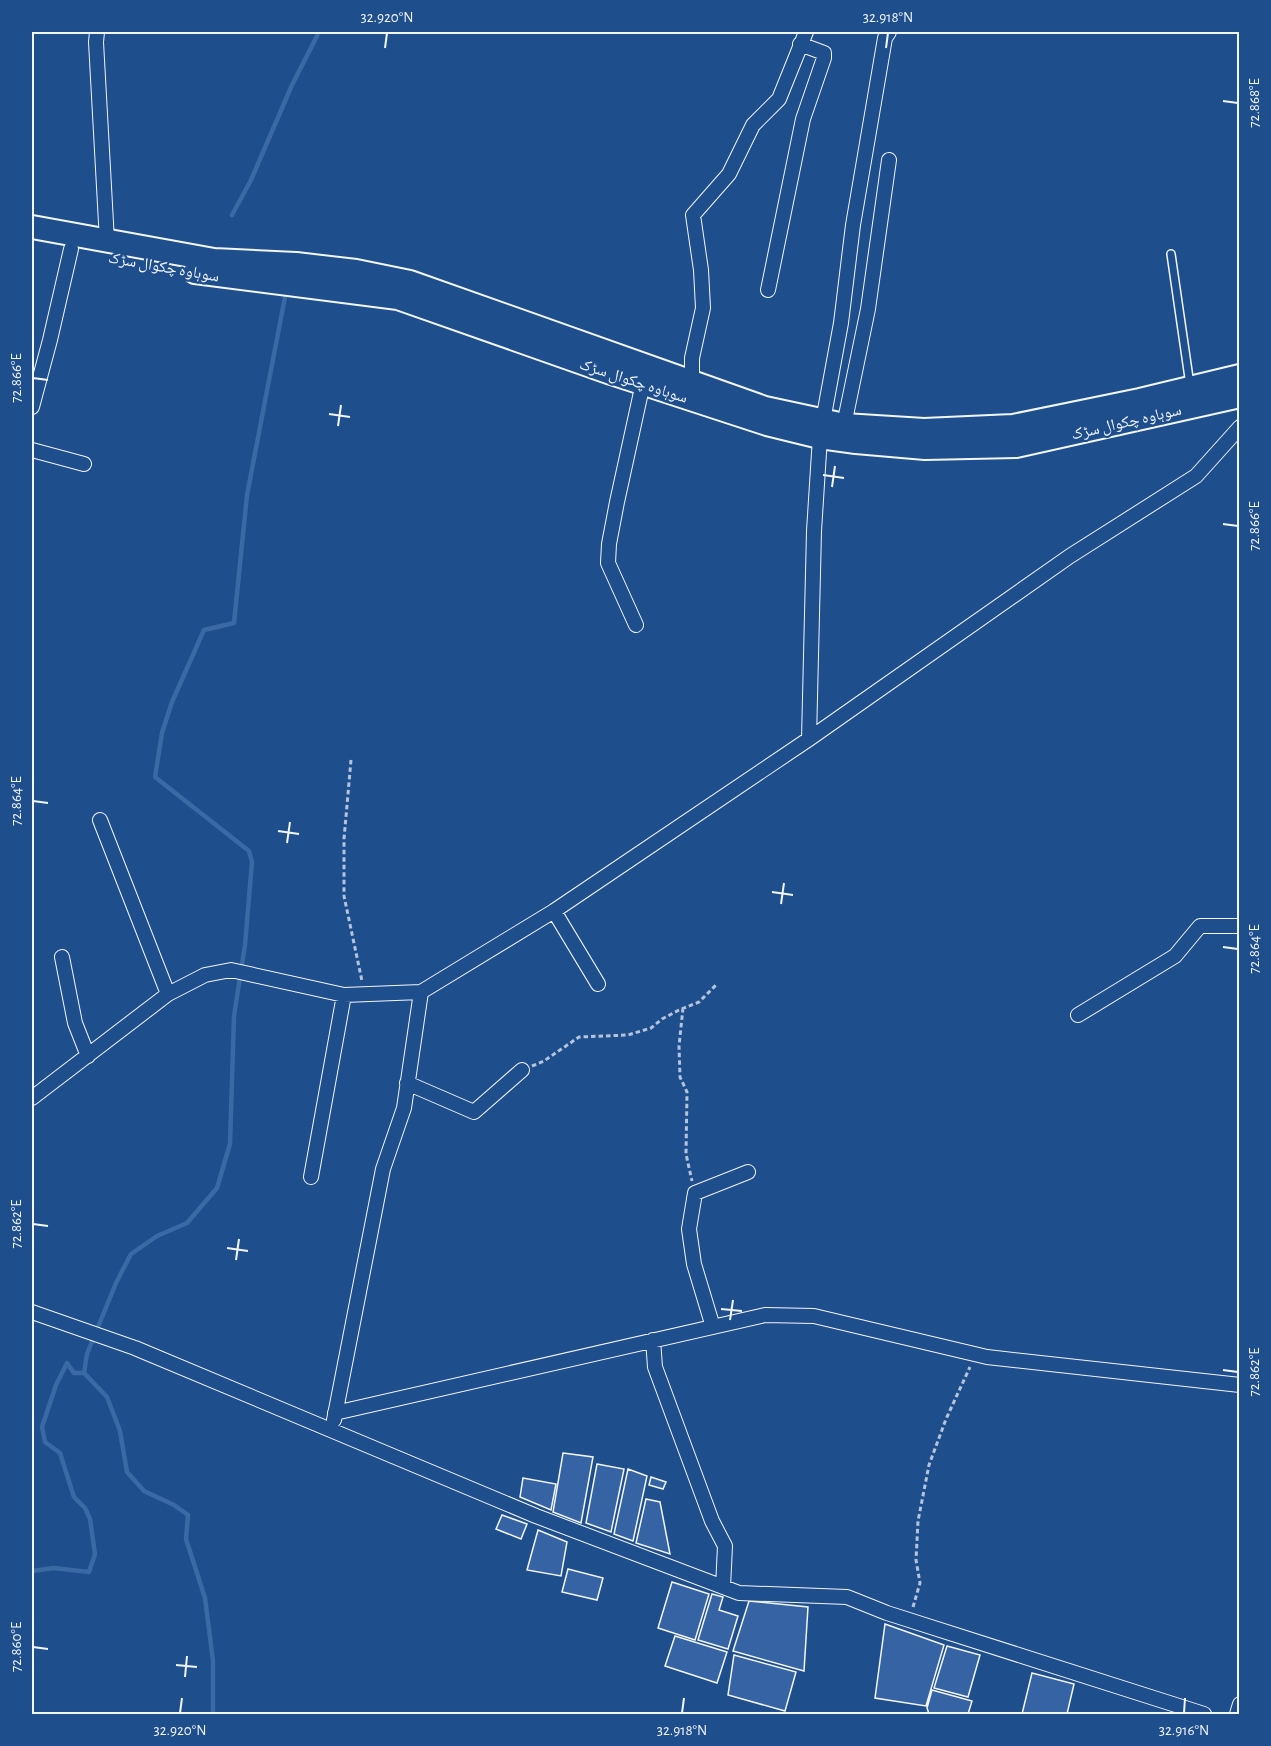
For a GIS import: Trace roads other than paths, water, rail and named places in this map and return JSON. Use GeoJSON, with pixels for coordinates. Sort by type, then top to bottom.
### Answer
{"type":"FeatureCollection","features":[{"type":"Feature","properties":{"kind":"highway"},"geometry":{"type":"LineString","coordinates":[[32,227],[214,260],[356,271],[410,282],[692,383],[828,428],[924,430],[1013,426],[1239,376]]}},
{"type":"Feature","properties":{"kind":"highway","name":"سوہاوہ چکوال سڑک"},"geometry":{"type":"LineString","coordinates":[[32,242],[215,275],[337,288],[398,298],[767,424],[828,428],[925,448],[1016,446],[1239,396]]}},
{"type":"Feature","properties":{"kind":"street"},"geometry":{"type":"LineString","coordinates":[[98,32],[96,42],[108,241]]}},
{"type":"Feature","properties":{"kind":"street"},"geometry":{"type":"LineString","coordinates":[[809,739],[814,531],[853,225],[885,38],[889,32]]}},
{"type":"Feature","properties":{"kind":"street"},"geometry":{"type":"LineString","coordinates":[[692,383],[692,358],[703,308],[701,270],[693,216],[729,174],[753,124],[779,99],[803,38],[824,53],[824,58],[803,118],[768,290]]}},
{"type":"Feature","properties":{"kind":"street"},"geometry":{"type":"LineString","coordinates":[[828,428],[868,309],[889,160]]}},
{"type":"Feature","properties":{"kind":"street"},"geometry":{"type":"LineString","coordinates":[[32,407],[36,370],[71,249]]}},
{"type":"Feature","properties":{"kind":"street"},"geometry":{"type":"LineString","coordinates":[[636,625],[608,563],[616,502],[643,383]]}},
{"type":"Feature","properties":{"kind":"street"},"geometry":{"type":"LineString","coordinates":[[32,1098],[168,994],[205,975],[231,970],[344,995],[421,992],[554,911],[809,739],[1070,556],[1196,476],[1239,427]]}},
{"type":"Feature","properties":{"kind":"street"},"geometry":{"type":"LineString","coordinates":[[32,450],[84,464]]}},
{"type":"Feature","properties":{"kind":"street"},"geometry":{"type":"LineString","coordinates":[[100,820],[168,994]]}},
{"type":"Feature","properties":{"kind":"street"},"geometry":{"type":"LineString","coordinates":[[554,911],[598,984]]}},
{"type":"Feature","properties":{"kind":"street"},"geometry":{"type":"LineString","coordinates":[[1078,1015],[1175,956],[1200,926],[1239,926]]}},
{"type":"Feature","properties":{"kind":"street"},"geometry":{"type":"LineString","coordinates":[[62,957],[75,1023],[88,1056]]}},
{"type":"Feature","properties":{"kind":"street"},"geometry":{"type":"LineString","coordinates":[[332,1430],[383,1169],[404,1108],[421,992]]}},
{"type":"Feature","properties":{"kind":"street"},"geometry":{"type":"LineString","coordinates":[[311,1177],[344,995]]}},
{"type":"Feature","properties":{"kind":"street"},"geometry":{"type":"LineString","coordinates":[[407,1083],[474,1112],[522,1070]]}},
{"type":"Feature","properties":{"kind":"street"},"geometry":{"type":"LineString","coordinates":[[713,1327],[694,1264],[689,1229],[695,1193],[748,1172]]}},
{"type":"Feature","properties":{"kind":"street"},"geometry":{"type":"LineString","coordinates":[[32,1312],[135,1348],[536,1515],[739,1593],[848,1597],[909,1620],[1204,1714]]}},
{"type":"Feature","properties":{"kind":"street"},"geometry":{"type":"LineString","coordinates":[[336,1413],[765,1315],[814,1316],[976,1354],[1239,1385]]}},
{"type":"Feature","properties":{"kind":"street"},"geometry":{"type":"LineString","coordinates":[[653,1340],[655,1367],[711,1521],[725,1546],[723,1587]]}},
{"type":"Feature","properties":{"kind":"street"},"geometry":{"type":"LineString","coordinates":[[1237,1714],[1239,1704]]}},
{"type":"Feature","properties":{"kind":"lane"},"geometry":{"type":"LineString","coordinates":[[1171,254],[1191,388]]}},
{"type":"Feature","properties":{"kind":"waterway"},"geometry":{"type":"LineString","coordinates":[[232,215],[251,180],[292,85],[319,32]]}},
{"type":"Feature","properties":{"kind":"waterway"},"geometry":{"type":"LineString","coordinates":[[32,1571],[54,1568],[89,1572],[95,1554],[90,1519],[85,1508],[74,1497],[60,1453],[45,1442],[42,1427],[56,1385],[67,1363],[74,1373],[84,1373],[87,1354],[116,1283],[131,1254],[157,1236],[187,1223],[217,1188],[230,1144],[234,1016],[245,945],[252,862],[249,851],[155,777],[162,733],[172,702],[204,630],[234,623],[247,495],[285,297]]}},
{"type":"Feature","properties":{"kind":"waterway"},"geometry":{"type":"LineString","coordinates":[[84,1373],[107,1397],[120,1431],[127,1472],[144,1491],[174,1505],[188,1515],[186,1539],[205,1598],[213,1661],[213,1714]]}}]}
